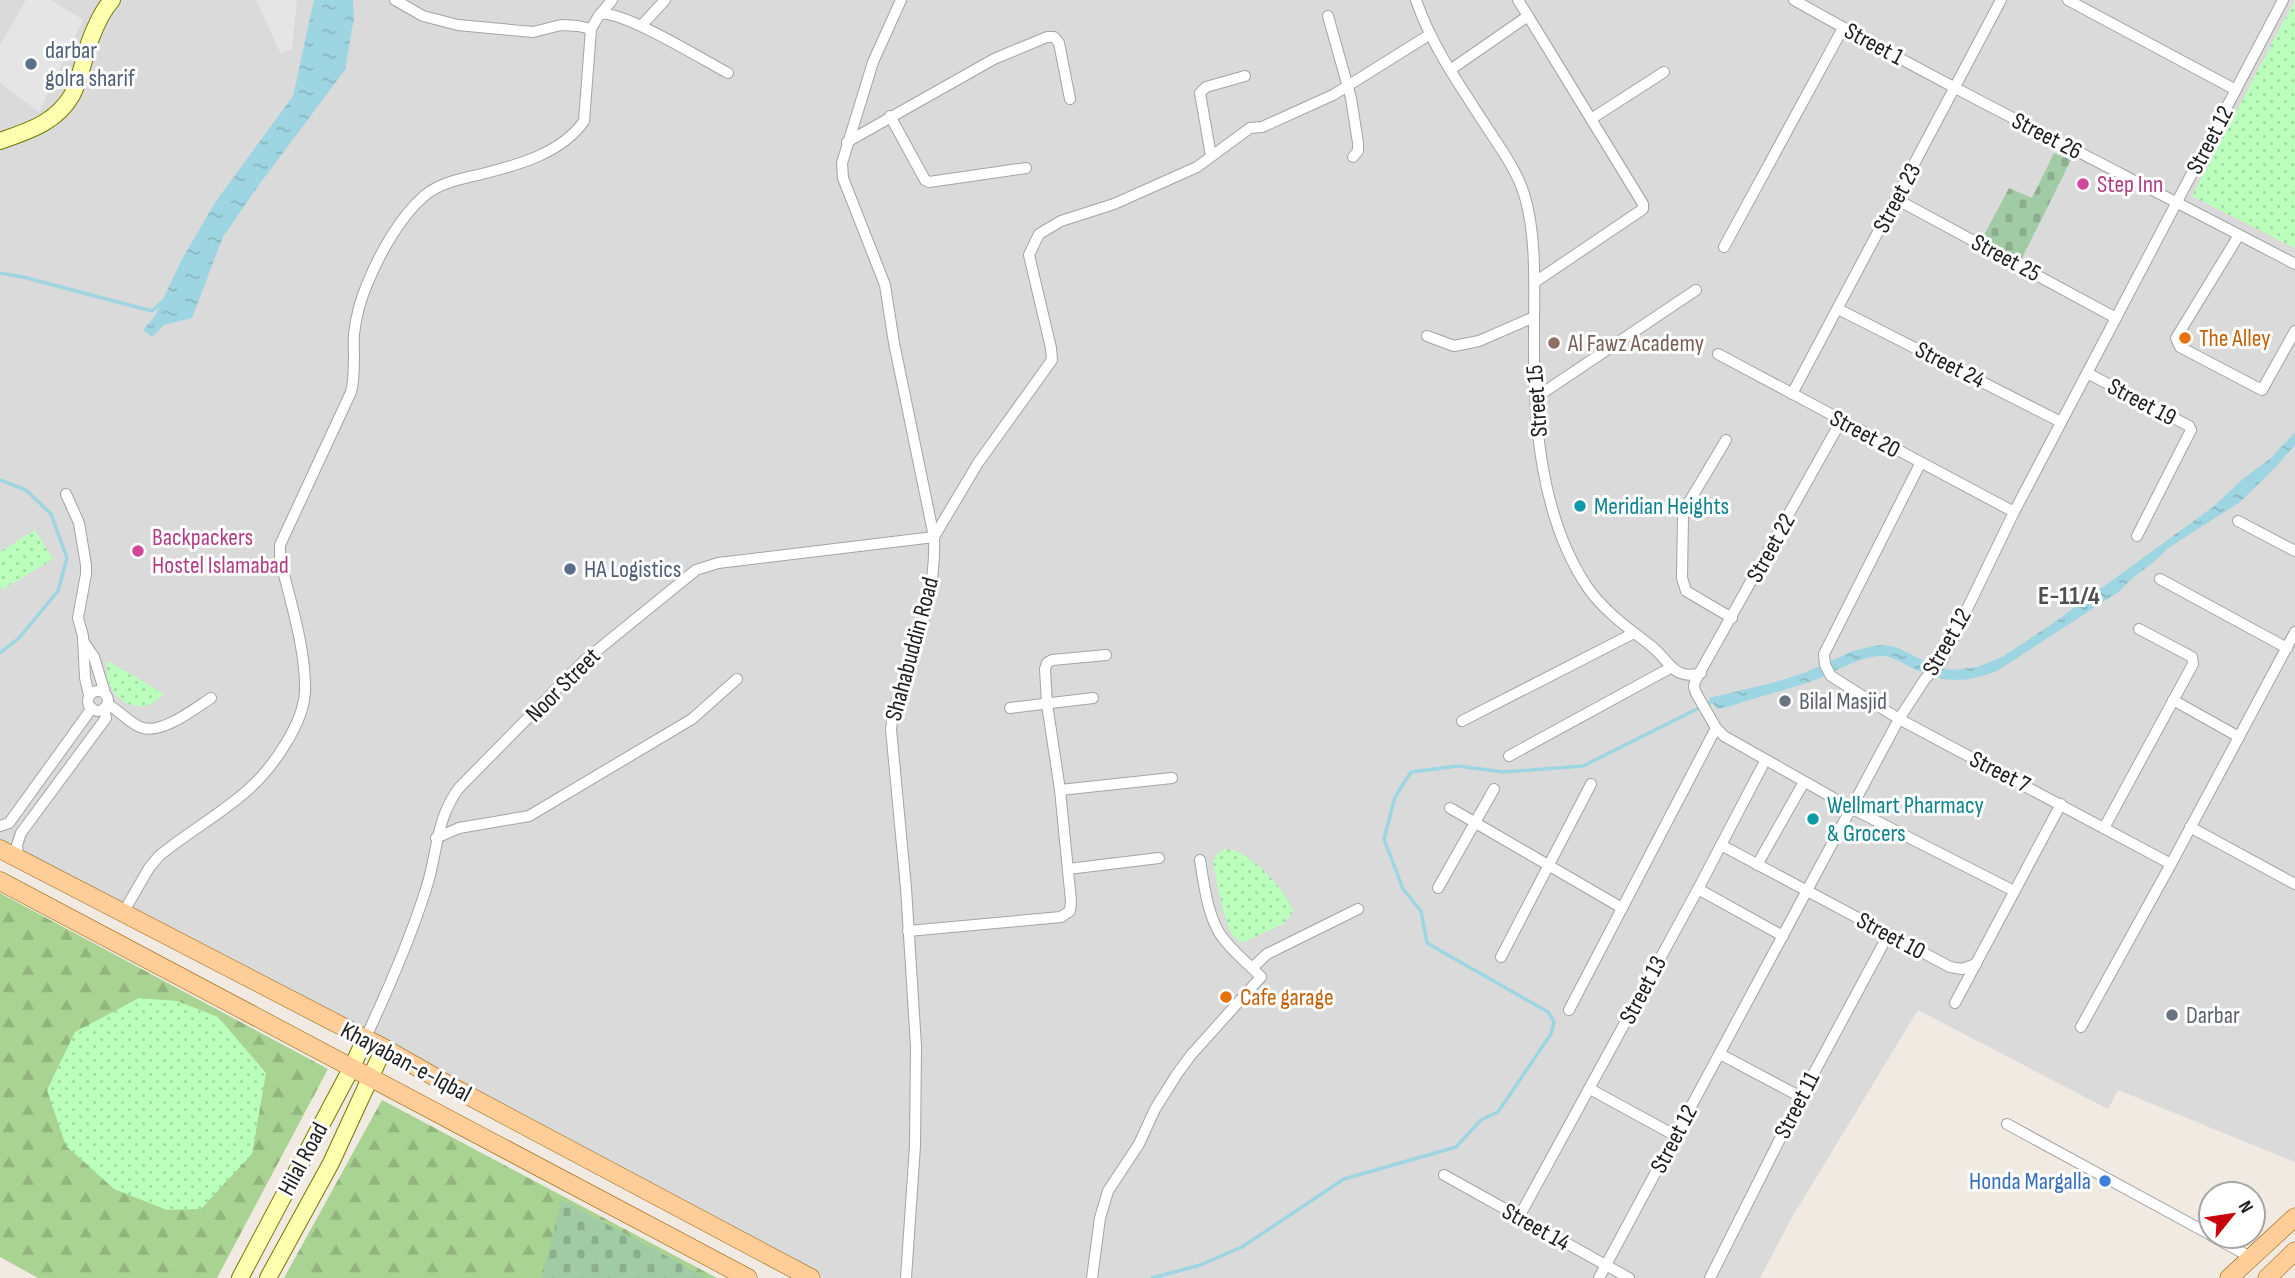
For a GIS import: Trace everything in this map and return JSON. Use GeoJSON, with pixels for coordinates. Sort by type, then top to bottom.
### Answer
{"type":"FeatureCollection","features":[{"type":"Feature","properties":{"kind":"main road","name":"Khayaban-e-Iqbal"},"geometry":{"type":"LineString","coordinates":[[0,849],[384,1048],[811,1278]]}},
{"type":"Feature","properties":{"kind":"main road","name":"Khayaban-e-Iqbal"},"geometry":{"type":"LineString","coordinates":[[0,881],[748,1278]]}},
{"type":"Feature","properties":{"kind":"main road"},"geometry":{"type":"LineString","coordinates":[[109,939],[123,913]]}},
{"type":"Feature","properties":{"kind":"main road"},"geometry":{"type":"LineString","coordinates":[[496,1143],[509,1117]]}},
{"type":"Feature","properties":{"kind":"main road"},"geometry":{"type":"LineString","coordinates":[[2229,1278],[2295,1217]]}},
{"type":"Feature","properties":{"kind":"main road"},"geometry":{"type":"LineString","coordinates":[[2267,1278],[2295,1251]]}},
{"type":"Feature","properties":{"kind":"street"},"geometry":{"type":"LineString","coordinates":[[395,0],[423,16],[458,25],[533,32],[561,25],[591,29]]}},
{"type":"Feature","properties":{"kind":"street"},"geometry":{"type":"LineString","coordinates":[[123,913],[159,856],[251,787],[278,753],[298,720],[305,694],[304,673],[280,559],[280,545],[351,392],[355,378],[355,332],[360,303],[376,264],[399,226],[424,196],[455,180],[526,162],[576,133],[584,121],[591,29],[612,0]]}},
{"type":"Feature","properties":{"kind":"street"},"geometry":{"type":"LineString","coordinates":[[641,26],[664,0]]}},
{"type":"Feature","properties":{"kind":"street","name":"Shahabuddin Road"},"geometry":{"type":"LineString","coordinates":[[901,0],[873,62],[842,163],[844,178],[885,285],[894,343],[934,537],[932,588],[907,673],[893,708],[891,729],[906,888],[916,1046],[915,1146],[906,1278]]}},
{"type":"Feature","properties":{"kind":"street"},"geometry":{"type":"LineString","coordinates":[[1518,0],[1643,204],[1643,209],[1535,282]]}},
{"type":"Feature","properties":{"kind":"street","name":"Street 1"},"geometry":{"type":"LineString","coordinates":[[1794,0],[1955,89]]}},
{"type":"Feature","properties":{"kind":"street","name":"Street 23"},"geometry":{"type":"LineString","coordinates":[[1792,394],[2001,0]]}},
{"type":"Feature","properties":{"kind":"street"},"geometry":{"type":"LineString","coordinates":[[2068,0],[2236,90]]}},
{"type":"Feature","properties":{"kind":"street","name":"Street 12"},"geometry":{"type":"LineString","coordinates":[[1599,1278],[1899,719],[1925,680],[1941,663],[2014,512],[2283,0]]}},
{"type":"Feature","properties":{"kind":"street"},"geometry":{"type":"LineString","coordinates":[[0,141],[32,130],[50,120],[62,109],[72,93],[96,25],[110,1]]}},
{"type":"Feature","properties":{"kind":"street","name":"Street 15"},"geometry":{"type":"LineString","coordinates":[[1416,1],[1429,35],[1501,148],[1524,195],[1535,282],[1535,398],[1541,457],[1546,485],[1565,542],[1588,589],[1601,604],[1634,634],[1652,646],[1672,667]]}},
{"type":"Feature","properties":{"kind":"street"},"geometry":{"type":"LineString","coordinates":[[600,14],[611,14],[641,26],[728,73]]}},
{"type":"Feature","properties":{"kind":"street"},"geometry":{"type":"LineString","coordinates":[[1328,16],[1348,85],[1358,144],[1358,151],[1353,157]]}},
{"type":"Feature","properties":{"kind":"street"},"geometry":{"type":"LineString","coordinates":[[1450,70],[1528,16]]}},
{"type":"Feature","properties":{"kind":"street"},"geometry":{"type":"LineString","coordinates":[[1724,247],[1843,28]]}},
{"type":"Feature","properties":{"kind":"street"},"geometry":{"type":"LineString","coordinates":[[934,537],[978,463],[1052,360],[1029,255],[1039,234],[1061,221],[1114,204],[1197,167],[1250,128],[1262,127],[1334,94],[1429,35]]}},
{"type":"Feature","properties":{"kind":"street"},"geometry":{"type":"LineString","coordinates":[[847,142],[994,59],[1047,37],[1054,37],[1059,43],[1070,99]]}},
{"type":"Feature","properties":{"kind":"street"},"geometry":{"type":"LineString","coordinates":[[1591,119],[1664,72]]}},
{"type":"Feature","properties":{"kind":"street"},"geometry":{"type":"LineString","coordinates":[[1212,156],[1200,93],[1206,88],[1245,76]]}},
{"type":"Feature","properties":{"kind":"street","name":"Street 26"},"geometry":{"type":"LineString","coordinates":[[1955,89],[2177,202]]}},
{"type":"Feature","properties":{"kind":"street"},"geometry":{"type":"LineString","coordinates":[[890,116],[925,180],[929,182],[1026,168]]}},
{"type":"Feature","properties":{"kind":"street","name":"Street 25"},"geometry":{"type":"LineString","coordinates":[[1896,199],[2116,318]]}},
{"type":"Feature","properties":{"kind":"street"},"geometry":{"type":"LineString","coordinates":[[2177,202],[2295,264]]}},
{"type":"Feature","properties":{"kind":"street"},"geometry":{"type":"LineString","coordinates":[[2239,234],[2176,338],[2176,343],[2262,390],[2295,331]]}},
{"type":"Feature","properties":{"kind":"street"},"geometry":{"type":"LineString","coordinates":[[1535,398],[1696,290]]}},
{"type":"Feature","properties":{"kind":"street","name":"Street 24"},"geometry":{"type":"LineString","coordinates":[[1838,309],[2061,422]]}},
{"type":"Feature","properties":{"kind":"street"},"geometry":{"type":"LineString","coordinates":[[1427,336],[1454,346],[1479,341],[1534,317]]}},
{"type":"Feature","properties":{"kind":"street","name":"Street 20"},"geometry":{"type":"LineString","coordinates":[[1718,354],[2014,512]]}},
{"type":"Feature","properties":{"kind":"street","name":"Street 19"},"geometry":{"type":"LineString","coordinates":[[2087,373],[2189,426],[2191,430],[2137,536]]}},
{"type":"Feature","properties":{"kind":"street","name":"Street 22"},"geometry":{"type":"LineString","coordinates":[[1701,673],[1841,421]]}},
{"type":"Feature","properties":{"kind":"street"},"geometry":{"type":"LineString","coordinates":[[1726,440],[1689,502],[1684,516],[1682,578],[1686,591],[1732,618]]}},
{"type":"Feature","properties":{"kind":"street","name":"Street 7"},"geometry":{"type":"LineString","coordinates":[[1920,464],[1824,654],[1825,665],[1831,676],[1899,719],[2171,864]]}},
{"type":"Feature","properties":{"kind":"street"},"geometry":{"type":"LineString","coordinates":[[66,494],[79,523],[86,565],[78,613],[88,701],[92,708],[97,710],[106,702]]}},
{"type":"Feature","properties":{"kind":"street"},"geometry":{"type":"LineString","coordinates":[[2238,520],[2295,551]]}},
{"type":"Feature","properties":{"kind":"street","name":"Noor Street"},"geometry":{"type":"LineString","coordinates":[[365,1039],[387,991],[427,888],[436,838],[449,801],[584,661],[696,570],[718,563],[934,537]]}},
{"type":"Feature","properties":{"kind":"street"},"geometry":{"type":"LineString","coordinates":[[2160,579],[2287,648]]}},
{"type":"Feature","properties":{"kind":"street"},"geometry":{"type":"LineString","coordinates":[[2104,828],[2193,664],[2192,657],[2139,629]]}},
{"type":"Feature","properties":{"kind":"street"},"geometry":{"type":"LineString","coordinates":[[2081,1027],[2295,632]]}},
{"type":"Feature","properties":{"kind":"street"},"geometry":{"type":"LineString","coordinates":[[1462,721],[1634,634]]}},
{"type":"Feature","properties":{"kind":"street"},"geometry":{"type":"LineString","coordinates":[[18,858],[17,845],[21,833],[106,718],[106,702],[94,657],[83,641]]}},
{"type":"Feature","properties":{"kind":"street"},"geometry":{"type":"LineString","coordinates":[[908,931],[1061,917],[1070,911],[1060,790],[1047,704],[1045,669],[1052,660],[1106,655]]}},
{"type":"Feature","properties":{"kind":"street"},"geometry":{"type":"LineString","coordinates":[[1509,756],[1672,667],[1686,677],[1701,673]]}},
{"type":"Feature","properties":{"kind":"street"},"geometry":{"type":"LineString","coordinates":[[1701,673],[1694,687],[1716,728],[1724,736],[1852,808],[2014,891]]}},
{"type":"Feature","properties":{"kind":"street"},"geometry":{"type":"LineString","coordinates":[[436,838],[459,828],[528,816],[692,719],[737,679]]}},
{"type":"Feature","properties":{"kind":"street"},"geometry":{"type":"LineString","coordinates":[[89,695],[97,691],[106,702],[135,725],[150,730],[211,698]]}},
{"type":"Feature","properties":{"kind":"street"},"geometry":{"type":"LineString","coordinates":[[1010,708],[1093,698]]}},
{"type":"Feature","properties":{"kind":"street"},"geometry":{"type":"LineString","coordinates":[[2173,700],[2239,737]]}},
{"type":"Feature","properties":{"kind":"street"},"geometry":{"type":"LineString","coordinates":[[0,827],[9,823],[92,708]]}},
{"type":"Feature","properties":{"kind":"street"},"geometry":{"type":"LineString","coordinates":[[1569,1010],[1716,728]]}},
{"type":"Feature","properties":{"kind":"street","name":"Street 13"},"geometry":{"type":"LineString","coordinates":[[1519,1217],[1765,761]]}},
{"type":"Feature","properties":{"kind":"street"},"geometry":{"type":"LineString","coordinates":[[1060,790],[1172,778]]}},
{"type":"Feature","properties":{"kind":"street"},"geometry":{"type":"LineString","coordinates":[[1757,865],[1804,782]]}},
{"type":"Feature","properties":{"kind":"street"},"geometry":{"type":"LineString","coordinates":[[1501,957],[1591,784]]}},
{"type":"Feature","properties":{"kind":"street"},"geometry":{"type":"LineString","coordinates":[[1438,888],[1494,789]]}},
{"type":"Feature","properties":{"kind":"street"},"geometry":{"type":"LineString","coordinates":[[1955,1003],[2060,804]]}},
{"type":"Feature","properties":{"kind":"street"},"geometry":{"type":"LineString","coordinates":[[1450,808],[1622,908]]}},
{"type":"Feature","properties":{"kind":"street"},"geometry":{"type":"LineString","coordinates":[[2190,827],[2295,884]]}},
{"type":"Feature","properties":{"kind":"street","name":"Street 10"},"geometry":{"type":"LineString","coordinates":[[1721,845],[1954,969],[1962,970],[1976,964]]}},
{"type":"Feature","properties":{"kind":"street"},"geometry":{"type":"LineString","coordinates":[[1068,870],[1160,858]]}},
{"type":"Feature","properties":{"kind":"street"},"geometry":{"type":"LineString","coordinates":[[1092,1278],[1100,1218],[1108,1191],[1139,1144],[1155,1109],[1177,1074],[1261,977],[1218,932],[1208,903],[1200,860]]}},
{"type":"Feature","properties":{"kind":"street"},"geometry":{"type":"LineString","coordinates":[[1698,889],[1783,936]]}},
{"type":"Feature","properties":{"kind":"street"},"geometry":{"type":"LineString","coordinates":[[1252,968],[1267,954],[1358,909]]}},
{"type":"Feature","properties":{"kind":"street","name":"Street 11"},"geometry":{"type":"LineString","coordinates":[[1710,1278],[1801,1097],[1888,935]]}},
{"type":"Feature","properties":{"kind":"street","name":"Hilal Road"},"geometry":{"type":"LineString","coordinates":[[240,1278],[365,1039]]}},
{"type":"Feature","properties":{"kind":"street","name":"Hilal Road"},"geometry":{"type":"LineString","coordinates":[[268,1278],[331,1163],[384,1048]]}},
{"type":"Feature","properties":{"kind":"street"},"geometry":{"type":"LineString","coordinates":[[1720,1054],[1801,1097]]}},
{"type":"Feature","properties":{"kind":"street"},"geometry":{"type":"LineString","coordinates":[[1590,1089],[1676,1136]]}},
{"type":"Feature","properties":{"kind":"street"},"geometry":{"type":"LineString","coordinates":[[2007,1124],[2197,1228]]}},
{"type":"Feature","properties":{"kind":"street","name":"Street 14"},"geometry":{"type":"LineString","coordinates":[[1444,1175],[1629,1278]]}},
{"type":"Feature","properties":{"kind":"street"},"geometry":{"type":"LineString","coordinates":[[2237,1250],[2252,1258]]}},
{"type":"Feature","properties":{"kind":"shaded area"},"geometry":{"type":"Polygon","coordinates":[[[0,0],[2295,0],[2295,1162],[2118,1090],[2108,1109],[1918,1010],[1791,1219],[1760,1278],[824,1278],[0,847],[0,0]]]}},
{"type":"Feature","properties":{"kind":"shaded area","name":"darbar golra sharif"},"geometry":{"type":"Polygon","coordinates":[[[26,0],[51,0],[83,20],[39,112],[0,83],[0,45],[26,0]]]}},
{"type":"Feature","properties":{"kind":"shaded area"},"geometry":{"type":"Polygon","coordinates":[[[256,0],[297,0],[292,49],[281,54],[256,0]]]}},
{"type":"Feature","properties":{"kind":"green space"},"geometry":{"type":"Polygon","coordinates":[[[2295,0],[2295,248],[2192,196],[2295,0]]]}},
{"type":"Feature","properties":{"kind":"green space"},"geometry":{"type":"Polygon","coordinates":[[[2054,153],[2071,160],[2021,260],[1982,239],[2009,188],[2032,198],[2054,153]]]}},
{"type":"Feature","properties":{"kind":"green space"},"geometry":{"type":"Polygon","coordinates":[[[35,530],[53,559],[2,590],[0,552],[35,530]]]}},
{"type":"Feature","properties":{"kind":"green space"},"geometry":{"type":"Polygon","coordinates":[[[108,661],[164,694],[152,703],[140,706],[123,701],[111,688],[108,661]]]}},
{"type":"Feature","properties":{"kind":"green space"},"geometry":{"type":"Polygon","coordinates":[[[1225,849],[1244,856],[1265,872],[1283,893],[1293,912],[1283,924],[1242,943],[1231,933],[1213,863],[1216,855],[1225,849]]]}},
{"type":"Feature","properties":{"kind":"green space"},"geometry":{"type":"Polygon","coordinates":[[[0,893],[328,1069],[217,1278],[38,1278],[0,1257],[0,893]]]}},
{"type":"Feature","properties":{"kind":"green space"},"geometry":{"type":"Polygon","coordinates":[[[139,998],[177,1001],[218,1017],[266,1073],[252,1154],[201,1209],[167,1210],[114,1189],[66,1146],[47,1090],[75,1032],[139,998]]]}},
{"type":"Feature","properties":{"kind":"green space"},"geometry":{"type":"Polygon","coordinates":[[[382,1100],[717,1278],[284,1278],[382,1100]]]}},
{"type":"Feature","properties":{"kind":"green space"},"geometry":{"type":"Polygon","coordinates":[[[562,1200],[707,1278],[542,1278],[562,1200]]]}},
{"type":"Feature","properties":{"kind":"water"},"geometry":{"type":"Polygon","coordinates":[[[314,0],[353,0],[354,18],[345,70],[223,237],[192,318],[164,325],[152,337],[143,330],[155,316],[182,259],[216,201],[293,96],[314,0]]]}},
{"type":"Feature","properties":{"kind":"water"},"geometry":{"type":"Polygon","coordinates":[[[2295,432],[2295,445],[2240,502],[2167,549],[2120,591],[1997,671],[1963,680],[1943,679],[1892,658],[1880,656],[1857,661],[1820,678],[1728,707],[1717,709],[1709,698],[1804,673],[1853,651],[1873,646],[1896,647],[1939,668],[1952,670],[1977,667],[2002,657],[2213,507],[2244,478],[2271,458],[2295,432]]]}},
{"type":"Feature","properties":{"kind":"waterway"},"geometry":{"type":"LineString","coordinates":[[0,273],[152,311],[165,299]]}},
{"type":"Feature","properties":{"kind":"waterway"},"geometry":{"type":"LineString","coordinates":[[0,480],[26,490],[51,514],[67,558],[58,591],[19,638],[0,653]]}},
{"type":"Feature","properties":{"kind":"waterway"},"geometry":{"type":"LineString","coordinates":[[1152,1278],[1200,1265],[1242,1247],[1344,1179],[1456,1147],[1481,1120],[1498,1112],[1551,1034],[1554,1022],[1548,1012],[1427,943],[1421,911],[1403,889],[1384,839],[1395,797],[1411,772],[1458,766],[1503,772],[1583,766],[1713,701]]}},
{"type":"Feature","properties":{"kind":"place","name":"darbar golra sharif"},"geometry":{"type":"Point","coordinates":[31,64]}},
{"type":"Feature","properties":{"kind":"place","name":"Step Inn"},"geometry":{"type":"Point","coordinates":[2083,184]}},
{"type":"Feature","properties":{"kind":"place","name":"The Alley"},"geometry":{"type":"Point","coordinates":[2185,338]}},
{"type":"Feature","properties":{"kind":"place","name":"Al Fawz Academy"},"geometry":{"type":"Point","coordinates":[1554,343]}},
{"type":"Feature","properties":{"kind":"place","name":"Meridian Heights"},"geometry":{"type":"Point","coordinates":[1580,506]}},
{"type":"Feature","properties":{"kind":"place","name":"Backpackers Hostel Islamabad"},"geometry":{"type":"Point","coordinates":[138,551]}},
{"type":"Feature","properties":{"kind":"place","name":"HA Logistics"},"geometry":{"type":"Point","coordinates":[570,569]}},
{"type":"Feature","properties":{"kind":"place","name":"Bilal Masjid"},"geometry":{"type":"Point","coordinates":[1785,701]}},
{"type":"Feature","properties":{"kind":"place","name":"Wellmart Pharmacy & Grocers"},"geometry":{"type":"Point","coordinates":[1813,819]}},
{"type":"Feature","properties":{"kind":"place","name":"Cafe garage"},"geometry":{"type":"Point","coordinates":[1226,997]}},
{"type":"Feature","properties":{"kind":"place","name":"Darbar"},"geometry":{"type":"Point","coordinates":[2172,1015]}},
{"type":"Feature","properties":{"kind":"place","name":"Honda Margalla"},"geometry":{"type":"Point","coordinates":[2105,1181]}},
{"type":"Feature","properties":{"kind":"district","name":"E-11/4"},"geometry":{"type":"Point","coordinates":[2069,596]}}]}
